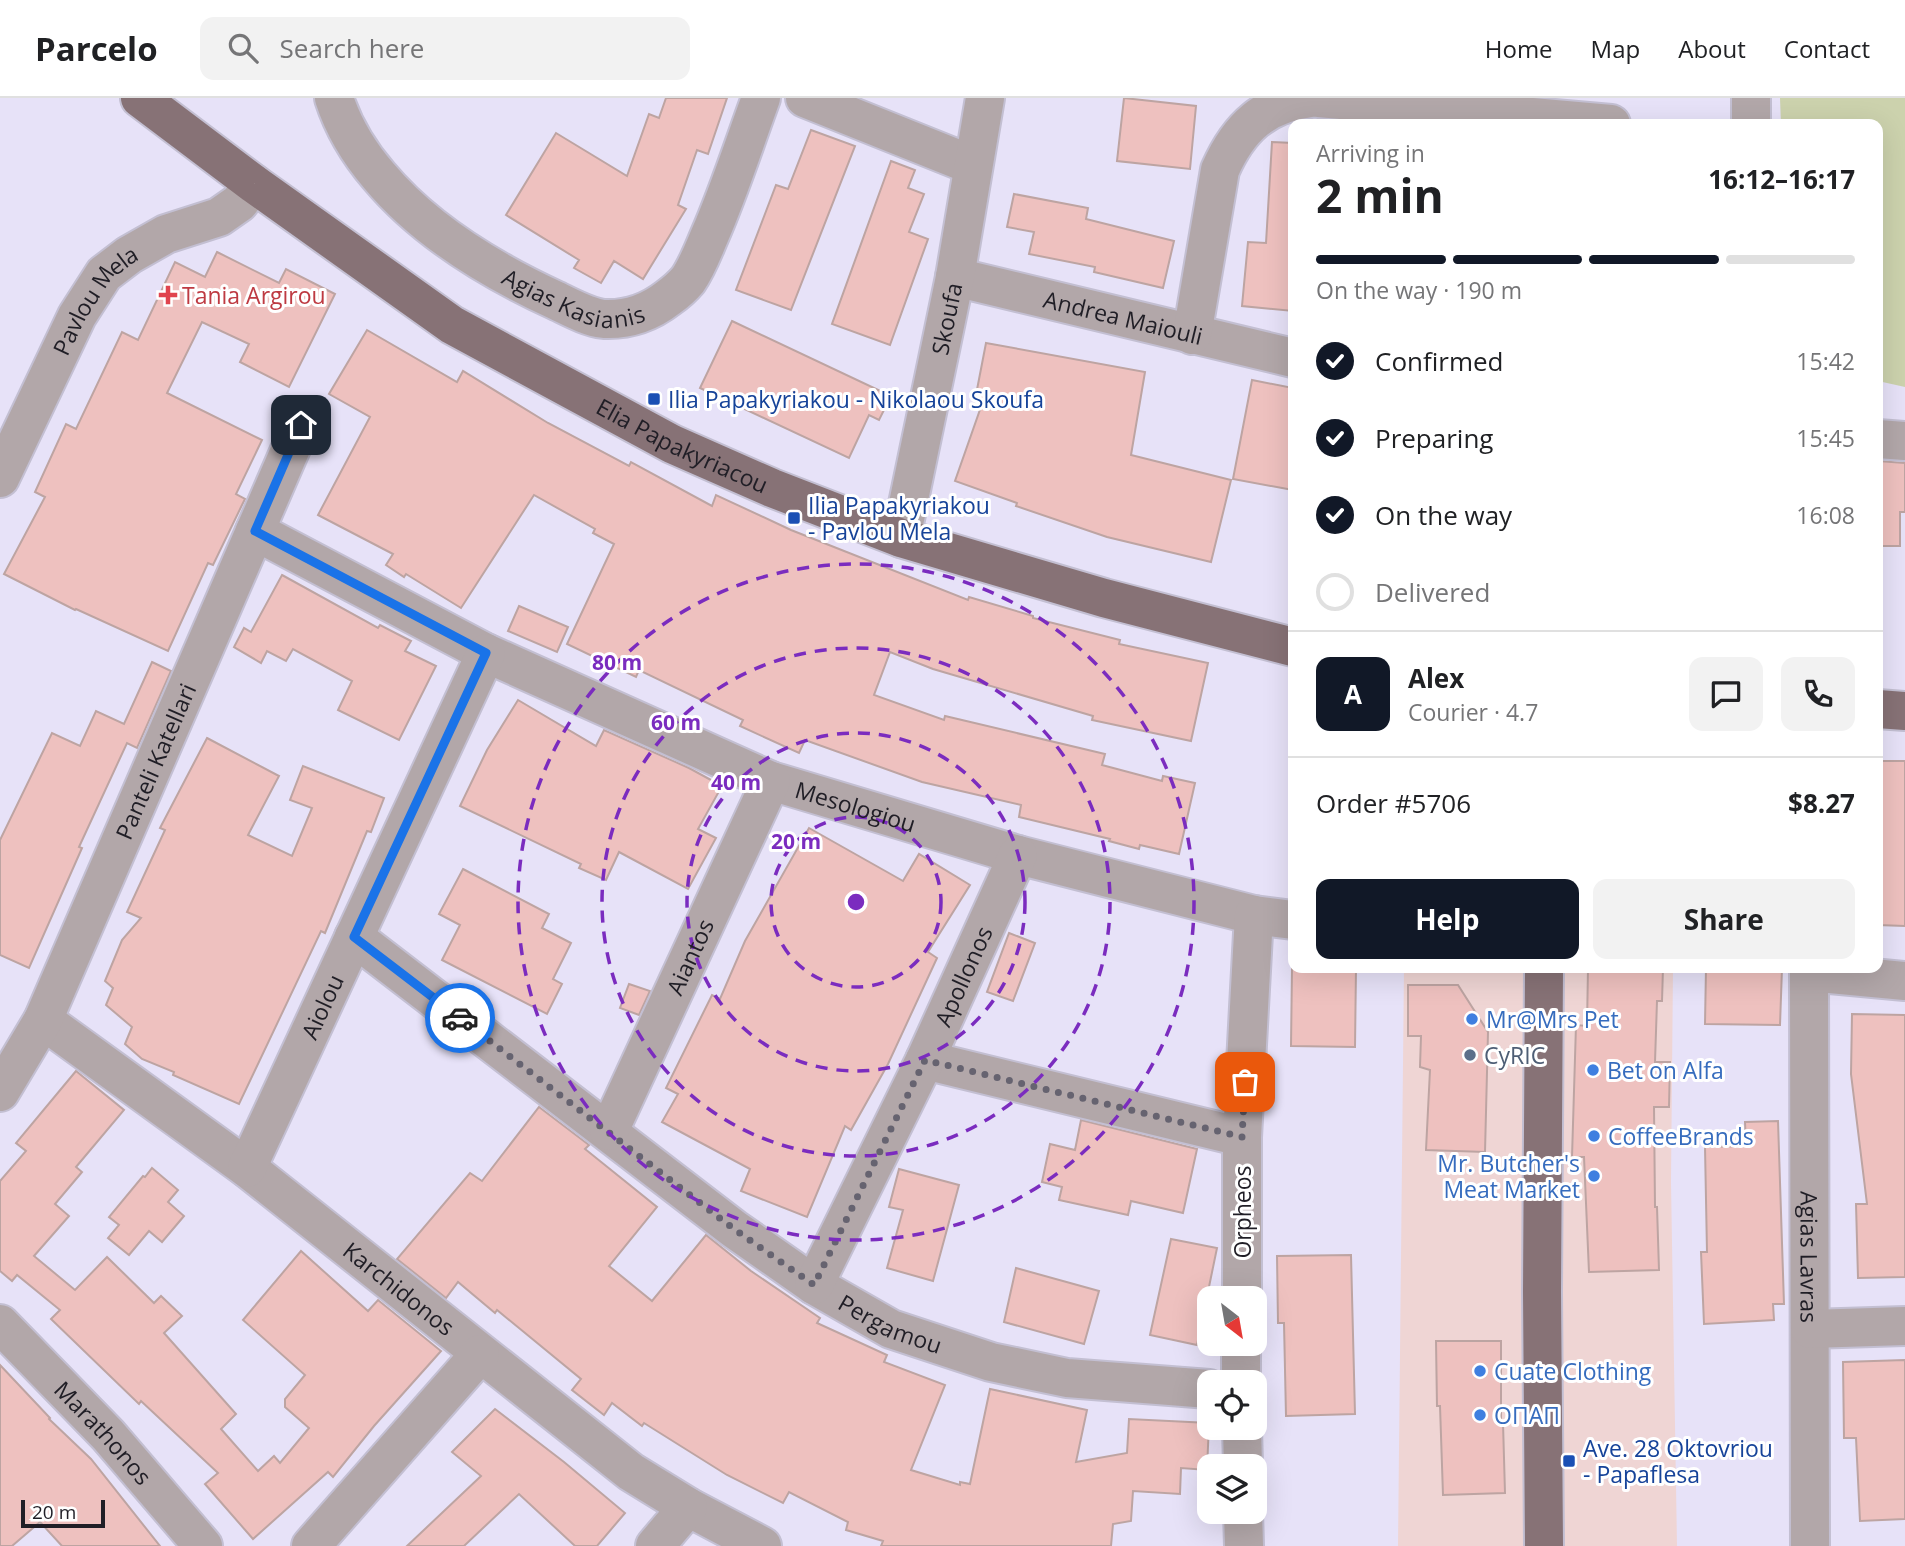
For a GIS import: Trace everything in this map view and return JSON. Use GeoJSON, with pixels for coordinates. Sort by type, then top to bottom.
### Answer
{"type":"FeatureCollection","features":[{"type":"Feature","properties":{"kind":"main road","name":"Elia Papakyriacou"},"geometry":{"type":"LineString","coordinates":[[140,98],[254,184],[452,325],[671,444],[772,488],[901,538],[1104,598],[1288,646]]}},
{"type":"Feature","properties":{"kind":"main road"},"geometry":{"type":"LineString","coordinates":[[1883,710],[1905,712]]}},
{"type":"Feature","properties":{"kind":"main road"},"geometry":{"type":"LineString","coordinates":[[1544,1546],[1542,1292],[1545,973]]}},
{"type":"Feature","properties":{"kind":"street","name":"Agias Kasianis"},"geometry":{"type":"LineString","coordinates":[[334,98],[351,134],[378,176],[440,233],[484,264],[585,314],[602,318],[639,315],[652,309],[687,281],[716,221],[761,98]]}},
{"type":"Feature","properties":{"kind":"street"},"geometry":{"type":"LineString","coordinates":[[805,98],[972,165]]}},
{"type":"Feature","properties":{"kind":"street","name":"Skoufa"},"geometry":{"type":"LineString","coordinates":[[901,538],[955,276],[985,98]]}},
{"type":"Feature","properties":{"kind":"street"},"geometry":{"type":"LineString","coordinates":[[1192,335],[1220,170],[1230,149],[1253,120],[1267,111],[1296,100],[1311,98]]}},
{"type":"Feature","properties":{"kind":"street"},"geometry":{"type":"LineString","coordinates":[[1319,98],[1555,119]]}},
{"type":"Feature","properties":{"kind":"street"},"geometry":{"type":"LineString","coordinates":[[1751,98],[1751,119]]}},
{"type":"Feature","properties":{"kind":"street","name":"Pavlou Mela"},"geometry":{"type":"LineString","coordinates":[[0,478],[76,316],[104,274],[129,255],[166,234],[219,217],[239,203],[254,184]]}},
{"type":"Feature","properties":{"kind":"street","name":"Andrea Maiouli"},"geometry":{"type":"LineString","coordinates":[[955,276],[1288,357]]}},
{"type":"Feature","properties":{"kind":"street","name":"Panteli Katellari"},"geometry":{"type":"LineString","coordinates":[[0,1092],[43,1020],[301,425]]}},
{"type":"Feature","properties":{"kind":"street"},"geometry":{"type":"LineString","coordinates":[[1883,439],[1905,441]]}},
{"type":"Feature","properties":{"kind":"street","name":"Mesologiou"},"geometry":{"type":"LineString","coordinates":[[255,531],[486,653],[771,781],[1018,855],[1254,915],[1288,919]]}},
{"type":"Feature","properties":{"kind":"street","name":"Aiolou"},"geometry":{"type":"LineString","coordinates":[[247,1168],[486,653]]}},
{"type":"Feature","properties":{"kind":"street","name":"Aiantos"},"geometry":{"type":"LineString","coordinates":[[609,1131],[771,781]]}},
{"type":"Feature","properties":{"kind":"street","name":"Apollonos"},"geometry":{"type":"LineString","coordinates":[[814,1285],[925,1060],[1018,855]]}},
{"type":"Feature","properties":{"kind":"street","name":"Orpheos"},"geometry":{"type":"LineString","coordinates":[[1242,1286],[1242,1137],[1254,915]]}},
{"type":"Feature","properties":{"kind":"street","name":"Pergamou"},"geometry":{"type":"LineString","coordinates":[[354,937],[734,1229],[814,1285],[891,1329],[991,1362],[1067,1377],[1197,1388]]}},
{"type":"Feature","properties":{"kind":"street","name":"Agias Lavras"},"geometry":{"type":"LineString","coordinates":[[1809,973],[1810,1546]]}},
{"type":"Feature","properties":{"kind":"street"},"geometry":{"type":"LineString","coordinates":[[1835,973],[1905,981]]}},
{"type":"Feature","properties":{"kind":"street","name":"Karchidonos"},"geometry":{"type":"LineString","coordinates":[[43,1020],[247,1168],[631,1472],[688,1507],[762,1546]]}},
{"type":"Feature","properties":{"kind":"street"},"geometry":{"type":"LineString","coordinates":[[925,1060],[1242,1137]]}},
{"type":"Feature","properties":{"kind":"street","name":"Marathonos"},"geometry":{"type":"LineString","coordinates":[[0,1324],[108,1435],[203,1546]]}},
{"type":"Feature","properties":{"kind":"street"},"geometry":{"type":"LineString","coordinates":[[1810,1329],[1905,1326]]}},
{"type":"Feature","properties":{"kind":"street"},"geometry":{"type":"LineString","coordinates":[[311,1546],[480,1354]]}},
{"type":"Feature","properties":{"kind":"street"},"geometry":{"type":"LineString","coordinates":[[655,1546],[688,1507]]}},
{"type":"Feature","properties":{"kind":"street"},"geometry":{"type":"LineString","coordinates":[[1243,1524],[1244,1546]]}},
{"type":"Feature","properties":{"kind":"shaded area"},"geometry":{"type":"Polygon","coordinates":[[[1404,973],[1673,973],[1671,1182],[1677,1546],[1398,1546],[1404,973]]]}},
{"type":"Feature","properties":{"kind":"green space"},"geometry":{"type":"Polygon","coordinates":[[[1780,98],[1905,98],[1905,387],[1883,382],[1883,119],[1781,119],[1780,98]]]}},
{"type":"Feature","properties":{"kind":"building"},"geometry":{"type":"Polygon","coordinates":[[[666,98],[727,98],[708,154],[697,150],[678,205],[686,209],[643,279],[614,261],[601,283],[574,268],[579,260],[506,215],[556,133],[627,176],[649,114],[659,118],[666,98]]]}},
{"type":"Feature","properties":{"kind":"building"},"geometry":{"type":"Polygon","coordinates":[[[1124,98],[1196,106],[1190,169],[1117,161],[1124,98]]]}},
{"type":"Feature","properties":{"kind":"building"},"geometry":{"type":"Polygon","coordinates":[[[811,130],[855,146],[791,310],[736,290],[776,185],[788,189],[811,130]]]}},
{"type":"Feature","properties":{"kind":"building"},"geometry":{"type":"Polygon","coordinates":[[[1272,142],[1288,143],[1288,311],[1242,306],[1248,242],[1266,243],[1272,142]]]}},
{"type":"Feature","properties":{"kind":"building"},"geometry":{"type":"Polygon","coordinates":[[[891,161],[915,170],[908,188],[924,194],[909,232],[928,239],[890,345],[832,324],[891,161]]]}},
{"type":"Feature","properties":{"kind":"building"},"geometry":{"type":"Polygon","coordinates":[[[1014,194],[1088,208],[1086,219],[1174,241],[1163,288],[1094,272],[1095,267],[1029,254],[1034,232],[1007,227],[1014,194]]]}},
{"type":"Feature","properties":{"kind":"building"},"geometry":{"type":"Polygon","coordinates":[[[217,252],[279,283],[286,269],[335,294],[289,387],[240,362],[249,344],[202,322],[167,393],[262,440],[236,494],[245,499],[213,565],[208,563],[168,651],[75,610],[4,574],[45,497],[35,492],[66,424],[76,429],[122,332],[138,340],[175,262],[205,277],[217,252]]]}},
{"type":"Feature","properties":{"kind":"building"},"geometry":{"type":"Polygon","coordinates":[[[732,321],[891,396],[879,420],[869,415],[849,458],[700,388],[732,321]]]}},
{"type":"Feature","properties":{"kind":"building"},"geometry":{"type":"Polygon","coordinates":[[[367,330],[457,382],[463,371],[548,423],[629,466],[631,462],[712,506],[716,495],[791,530],[968,600],[969,597],[1033,618],[1120,640],[1119,644],[1208,663],[1191,741],[1092,720],[1093,716],[933,669],[890,652],[874,695],[944,720],[945,716],[1105,754],[1102,765],[1162,781],[1163,776],[1195,783],[1179,854],[1140,845],[1139,849],[1109,841],[1110,839],[1019,817],[1021,805],[922,782],[805,740],[799,753],[740,726],[743,720],[639,670],[636,677],[567,644],[614,544],[593,533],[595,529],[534,495],[461,608],[406,574],[404,577],[386,565],[393,554],[318,515],[370,417],[329,394],[367,330]]]}},
{"type":"Feature","properties":{"kind":"building"},"geometry":{"type":"Polygon","coordinates":[[[986,343],[1145,372],[1131,455],[1231,480],[1211,562],[1107,537],[1016,506],[1017,503],[955,481],[983,401],[975,400],[986,343]]]}},
{"type":"Feature","properties":{"kind":"building"},"geometry":{"type":"Polygon","coordinates":[[[1252,380],[1288,387],[1288,489],[1233,479],[1252,380]]]}},
{"type":"Feature","properties":{"kind":"building"},"geometry":{"type":"Polygon","coordinates":[[[1883,461],[1905,463],[1905,512],[1900,512],[1900,546],[1883,546],[1883,461]]]}},
{"type":"Feature","properties":{"kind":"building"},"geometry":{"type":"Polygon","coordinates":[[[282,575],[378,628],[380,625],[411,641],[405,651],[436,666],[399,740],[338,710],[352,681],[293,649],[286,661],[267,651],[261,663],[234,647],[244,628],[251,632],[282,575]]]}},
{"type":"Feature","properties":{"kind":"building"},"geometry":{"type":"Polygon","coordinates":[[[519,606],[568,627],[557,652],[508,631],[519,606]]]}},
{"type":"Feature","properties":{"kind":"building"},"geometry":{"type":"Polygon","coordinates":[[[152,662],[171,671],[137,748],[127,743],[79,847],[82,848],[29,968],[0,955],[0,840],[52,733],[80,746],[96,711],[124,724],[152,662]]]}},
{"type":"Feature","properties":{"kind":"building"},"geometry":{"type":"Polygon","coordinates":[[[518,700],[596,746],[604,730],[689,768],[722,786],[698,829],[716,838],[688,889],[619,852],[606,880],[579,868],[581,864],[460,806],[487,750],[518,700]]]}},
{"type":"Feature","properties":{"kind":"building"},"geometry":{"type":"Polygon","coordinates":[[[207,738],[279,776],[248,835],[292,856],[312,808],[290,800],[303,766],[384,798],[371,832],[367,831],[325,933],[321,931],[239,1104],[142,1059],[125,1044],[132,1027],[106,1005],[113,988],[105,981],[122,940],[141,918],[127,912],[165,830],[160,828],[207,738]]]}},
{"type":"Feature","properties":{"kind":"building"},"geometry":{"type":"Polygon","coordinates":[[[1883,761],[1905,761],[1905,926],[1883,925],[1883,761]]]}},
{"type":"Feature","properties":{"kind":"building"},"geometry":{"type":"Polygon","coordinates":[[[809,828],[903,881],[919,854],[970,885],[928,952],[937,958],[888,1064],[851,1130],[845,1126],[807,1217],[741,1191],[750,1169],[662,1122],[678,1094],[666,1088],[712,995],[720,999],[745,941],[809,828]]]}},
{"type":"Feature","properties":{"kind":"building"},"geometry":{"type":"Polygon","coordinates":[[[463,869],[549,914],[542,928],[571,943],[553,979],[562,984],[547,1014],[442,960],[460,925],[439,914],[463,869]]]}},
{"type":"Feature","properties":{"kind":"building"},"geometry":{"type":"Polygon","coordinates":[[[1009,933],[1035,943],[1013,1001],[987,992],[1009,933]]]}},
{"type":"Feature","properties":{"kind":"building"},"geometry":{"type":"Polygon","coordinates":[[[1292,973],[1356,973],[1355,1047],[1291,1046],[1292,973]]]}},
{"type":"Feature","properties":{"kind":"building"},"geometry":{"type":"Polygon","coordinates":[[[1588,973],[1663,973],[1662,1001],[1657,1001],[1655,1062],[1670,1062],[1669,1107],[1654,1107],[1659,1270],[1589,1272],[1584,1157],[1572,1157],[1576,1025],[1587,1026],[1588,973]]]}},
{"type":"Feature","properties":{"kind":"building"},"geometry":{"type":"Polygon","coordinates":[[[1706,973],[1782,973],[1780,1025],[1705,1024],[1706,973]]]}},
{"type":"Feature","properties":{"kind":"building"},"geometry":{"type":"Polygon","coordinates":[[[629,984],[650,991],[639,1015],[620,1008],[629,984]]]}},
{"type":"Feature","properties":{"kind":"building"},"geometry":{"type":"Polygon","coordinates":[[[1408,985],[1458,985],[1488,1032],[1485,1152],[1426,1150],[1430,1070],[1420,1067],[1421,1036],[1408,1036],[1408,985]]]}},
{"type":"Feature","properties":{"kind":"building"},"geometry":{"type":"Polygon","coordinates":[[[1852,1014],[1905,1015],[1905,1277],[1858,1278],[1856,1204],[1867,1204],[1851,1074],[1852,1014]]]}},
{"type":"Feature","properties":{"kind":"building"},"geometry":{"type":"Polygon","coordinates":[[[76,1071],[124,1110],[76,1167],[82,1172],[55,1204],[69,1216],[34,1256],[75,1290],[107,1257],[154,1303],[161,1296],[182,1316],[164,1333],[236,1414],[221,1429],[258,1471],[274,1456],[280,1463],[309,1428],[285,1407],[285,1399],[305,1375],[243,1320],[301,1251],[368,1311],[378,1300],[441,1351],[333,1477],[328,1472],[253,1539],[205,1484],[218,1473],[141,1401],[139,1404],[51,1319],[60,1310],[17,1275],[12,1281],[0,1271],[0,1181],[26,1151],[16,1143],[76,1071]]]}},
{"type":"Feature","properties":{"kind":"building"},"geometry":{"type":"Polygon","coordinates":[[[539,1107],[589,1145],[585,1149],[657,1207],[609,1266],[652,1301],[706,1235],[751,1271],[820,1318],[817,1323],[887,1355],[884,1362],[945,1385],[911,1470],[960,1485],[960,1482],[970,1484],[990,1389],[1087,1410],[1076,1462],[1127,1453],[1129,1419],[1197,1422],[1197,1440],[1208,1440],[1208,1454],[1197,1454],[1197,1469],[1181,1468],[1180,1494],[1133,1491],[1131,1521],[1113,1524],[1111,1546],[881,1546],[883,1541],[846,1530],[848,1522],[789,1492],[783,1503],[727,1475],[644,1423],[642,1426],[612,1403],[604,1415],[572,1390],[581,1379],[497,1310],[495,1313],[458,1282],[446,1298],[397,1259],[470,1173],[482,1181],[539,1107]]]}},
{"type":"Feature","properties":{"kind":"building"},"geometry":{"type":"Polygon","coordinates":[[[1081,1120],[1197,1149],[1183,1213],[1131,1201],[1128,1215],[1059,1200],[1062,1187],[1042,1182],[1050,1144],[1075,1150],[1081,1120]]]}},
{"type":"Feature","properties":{"kind":"building"},"geometry":{"type":"Polygon","coordinates":[[[1778,1121],[1784,1304],[1773,1304],[1774,1320],[1704,1324],[1701,1252],[1707,1252],[1705,1147],[1746,1146],[1745,1122],[1778,1121]]]}},
{"type":"Feature","properties":{"kind":"building"},"geometry":{"type":"Polygon","coordinates":[[[152,1168],[178,1190],[168,1202],[184,1216],[162,1242],[149,1231],[129,1255],[108,1238],[119,1225],[109,1217],[152,1168]]]}},
{"type":"Feature","properties":{"kind":"building"},"geometry":{"type":"Polygon","coordinates":[[[899,1169],[959,1185],[933,1281],[887,1268],[903,1210],[889,1207],[899,1169]]]}},
{"type":"Feature","properties":{"kind":"building"},"geometry":{"type":"Polygon","coordinates":[[[1171,1239],[1217,1248],[1209,1286],[1197,1286],[1197,1345],[1150,1335],[1171,1239]]]}},
{"type":"Feature","properties":{"kind":"building"},"geometry":{"type":"Polygon","coordinates":[[[1351,1255],[1355,1414],[1286,1416],[1284,1323],[1278,1323],[1277,1256],[1351,1255]]]}},
{"type":"Feature","properties":{"kind":"building"},"geometry":{"type":"Polygon","coordinates":[[[1016,1268],[1099,1291],[1084,1344],[1004,1322],[1016,1268]]]}},
{"type":"Feature","properties":{"kind":"building"},"geometry":{"type":"Polygon","coordinates":[[[1436,1341],[1501,1341],[1501,1423],[1505,1493],[1443,1495],[1436,1341]]]}},
{"type":"Feature","properties":{"kind":"building"},"geometry":{"type":"Polygon","coordinates":[[[1905,1360],[1905,1519],[1860,1521],[1856,1438],[1844,1438],[1843,1362],[1905,1360]]]}},
{"type":"Feature","properties":{"kind":"building"},"geometry":{"type":"Polygon","coordinates":[[[0,1365],[49,1419],[91,1459],[160,1546],[62,1546],[40,1522],[12,1546],[0,1546],[0,1365]]]}},
{"type":"Feature","properties":{"kind":"building"},"geometry":{"type":"Polygon","coordinates":[[[495,1409],[625,1513],[597,1546],[575,1546],[519,1494],[464,1546],[407,1546],[481,1476],[452,1452],[495,1409]]]}},
{"type":"Feature","properties":{"kind":"way so far"},"geometry":{"type":"LineString","coordinates":[[460,1018],[734,1229],[814,1285],[925,1060],[1242,1137],[1245,1082]]}},
{"type":"Feature","properties":{"kind":"place","name":"Tania Argirou"},"geometry":{"type":"Point","coordinates":[168,295]}},
{"type":"Feature","properties":{"kind":"place","name":"Ilia Papakyriakou - Nikolaou Skoufa"},"geometry":{"type":"Point","coordinates":[654,399]}},
{"type":"Feature","properties":{"kind":"place","name":"Ilia Papakyriakou - Pavlou Mela"},"geometry":{"type":"Point","coordinates":[794,518]}},
{"type":"Feature","properties":{"kind":"place","name":"Mr@Mrs Pet"},"geometry":{"type":"Point","coordinates":[1472,1019]}},
{"type":"Feature","properties":{"kind":"place","name":"CyRIC"},"geometry":{"type":"Point","coordinates":[1470,1055]}},
{"type":"Feature","properties":{"kind":"place","name":"Bet on Alfa"},"geometry":{"type":"Point","coordinates":[1593,1070]}},
{"type":"Feature","properties":{"kind":"place","name":"CoffeeBrands"},"geometry":{"type":"Point","coordinates":[1594,1136]}},
{"type":"Feature","properties":{"kind":"place","name":"Mr. Butcher's Meat Market"},"geometry":{"type":"Point","coordinates":[1594,1176]}},
{"type":"Feature","properties":{"kind":"place","name":"Cuate Clothing"},"geometry":{"type":"Point","coordinates":[1480,1371]}},
{"type":"Feature","properties":{"kind":"place","name":"ΟΠΑΠ"},"geometry":{"type":"Point","coordinates":[1480,1415]}},
{"type":"Feature","properties":{"kind":"place","name":"Ave. 28 Oktovriou - Papaflesa"},"geometry":{"type":"Point","coordinates":[1569,1461]}},
{"type":"Feature","properties":{"kind":"route"},"geometry":{"type":"LineString","coordinates":[[301,425],[255,531],[486,653],[354,937],[460,1018]]}}]}
